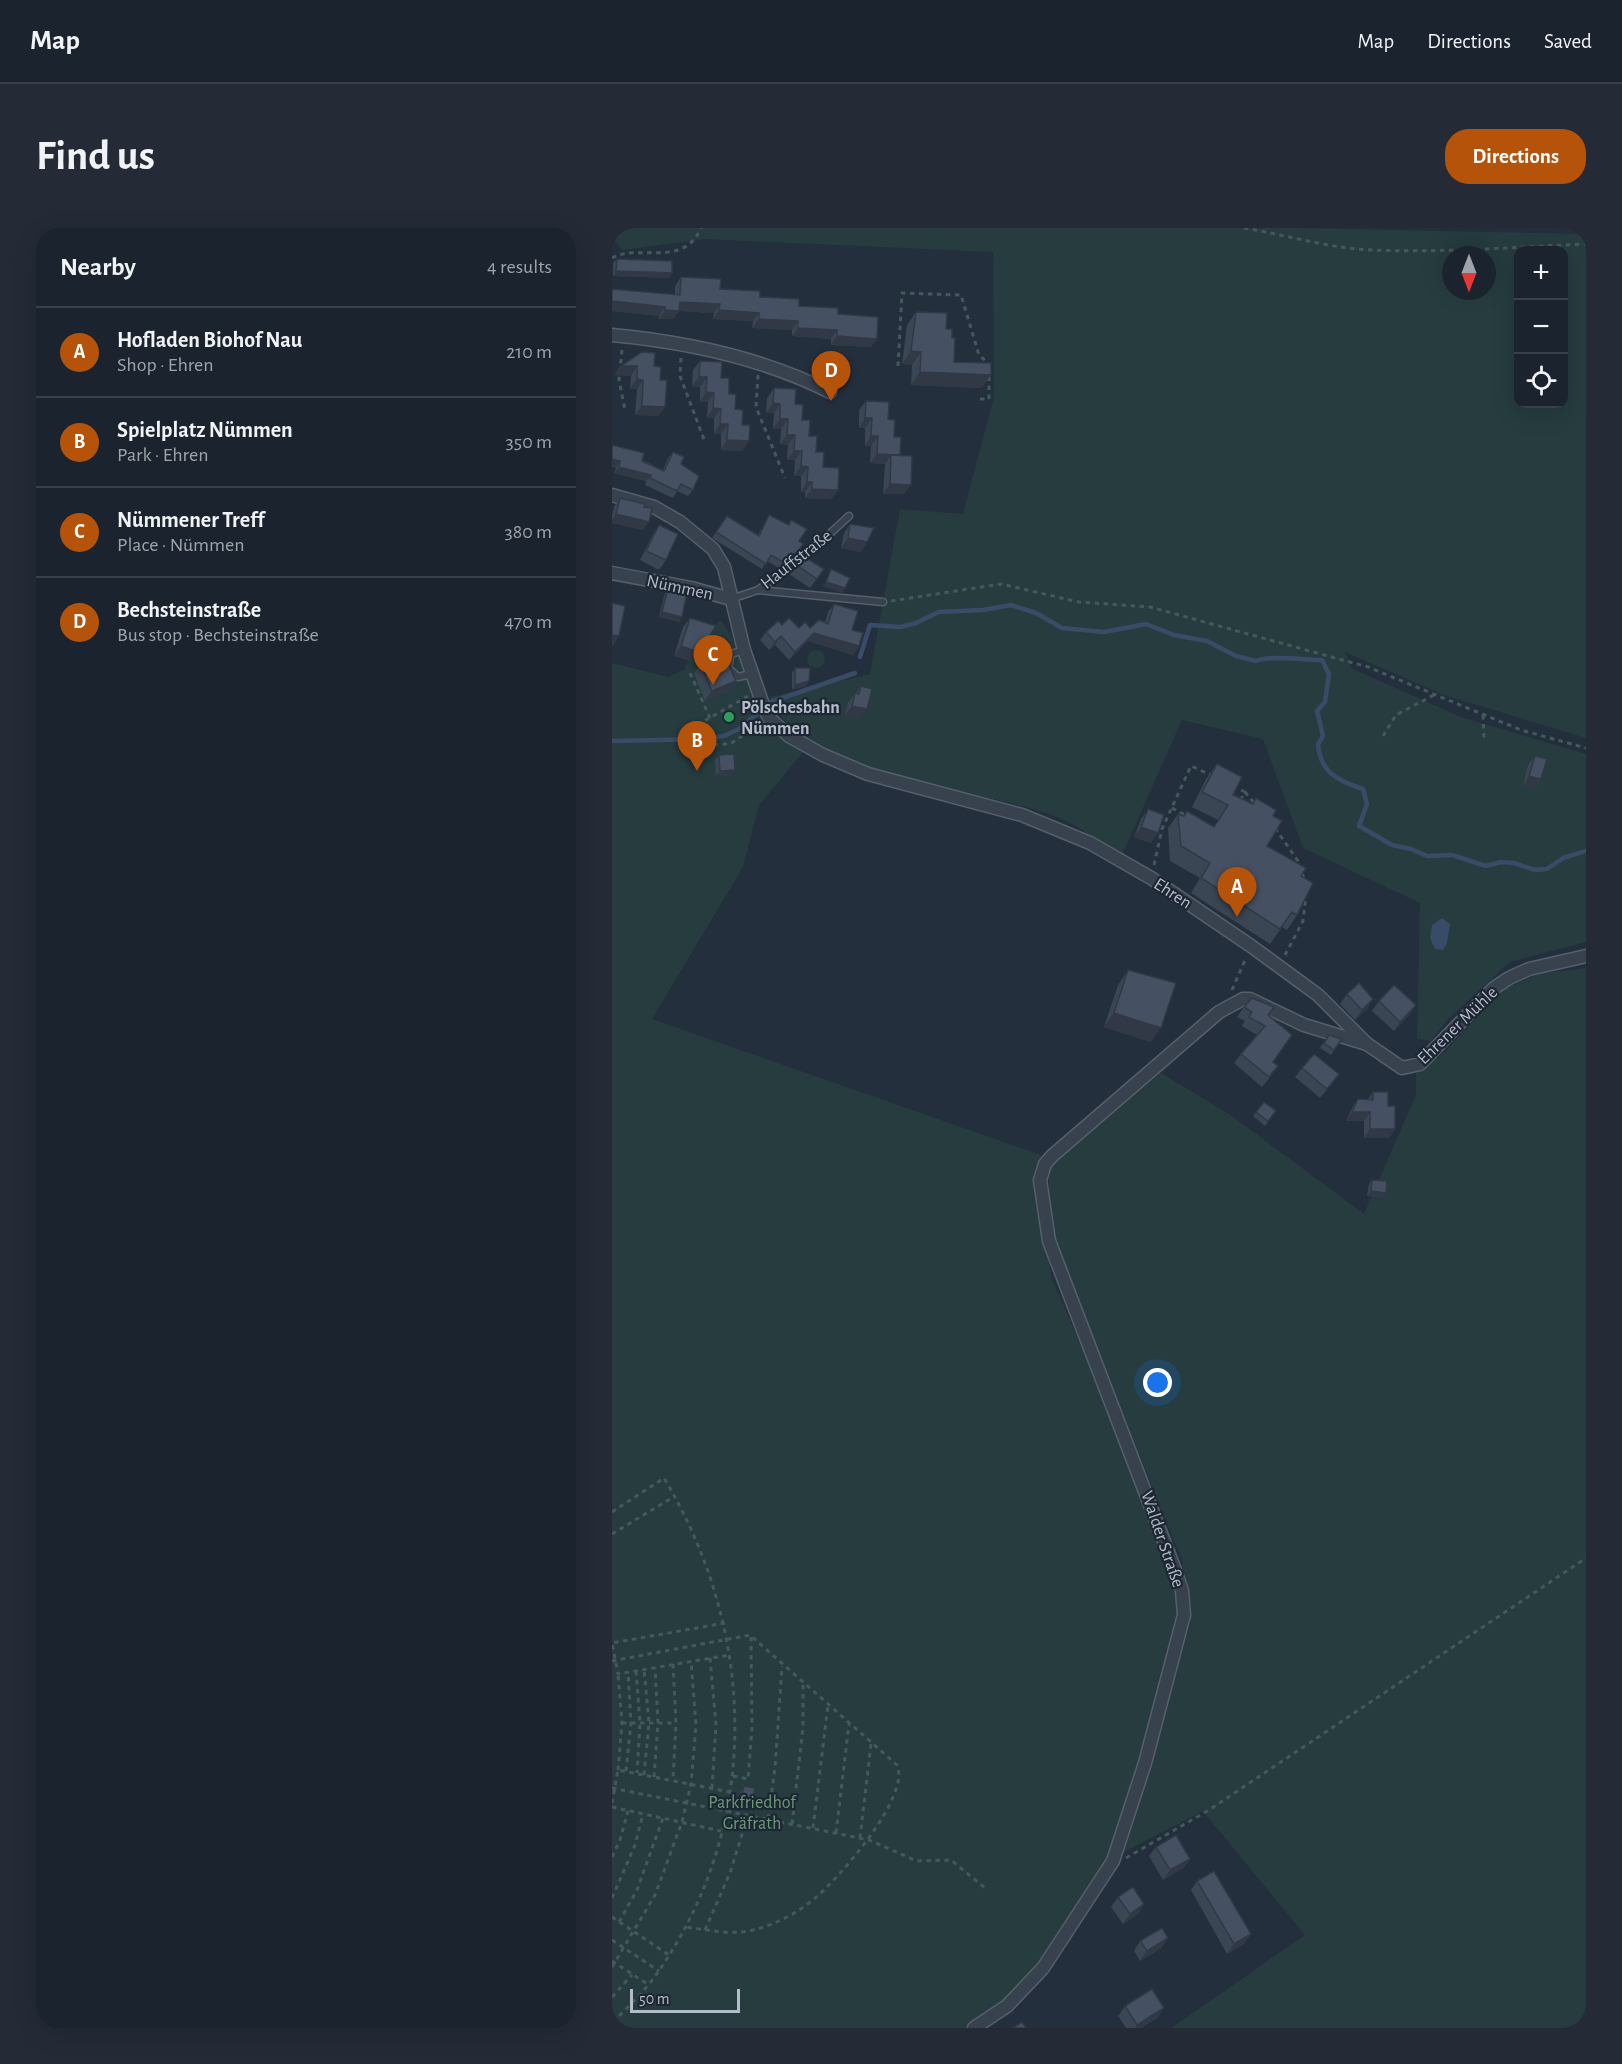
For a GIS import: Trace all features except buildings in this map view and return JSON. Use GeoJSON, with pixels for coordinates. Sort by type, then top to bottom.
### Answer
{"type":"FeatureCollection","features":[{"type":"Feature","properties":{"kind":"street"},"geometry":{"type":"LineString","coordinates":[[617,335],[682,344],[759,364],[830,392]]}},
{"type":"Feature","properties":{"kind":"street"},"geometry":{"type":"LineString","coordinates":[[612,495],[654,507],[704,538],[724,567],[731,599]]}},
{"type":"Feature","properties":{"kind":"street","name":"Nümmen"},"geometry":{"type":"LineString","coordinates":[[612,573],[691,588],[731,599],[751,674],[769,716]]}},
{"type":"Feature","properties":{"kind":"street","name":"Ehren"},"geometry":{"type":"LineString","coordinates":[[769,716],[802,744],[852,768],[1022,815],[1059,828],[1090,843],[1151,878],[1251,946],[1318,995],[1366,1044]]}},
{"type":"Feature","properties":{"kind":"street","name":"Ehrener Mühle"},"geometry":{"type":"LineString","coordinates":[[1366,1044],[1402,1068],[1420,1064],[1494,988],[1529,969],[1586,956]]}},
{"type":"Feature","properties":{"kind":"street"},"geometry":{"type":"LineString","coordinates":[[1227,1006],[1250,999],[1304,1025],[1366,1044]]}},
{"type":"Feature","properties":{"kind":"street","name":"Walder Straße"},"geometry":{"type":"LineString","coordinates":[[974,2028],[1007,2006],[1043,1968],[1113,1861],[1163,1696],[1181,1629],[1184,1602],[1144,1485],[1056,1262],[1050,1241],[1040,1180],[1052,1156],[1227,1006]]}},
{"type":"Feature","properties":{"kind":"lane","name":"Hauffstraße"},"geometry":{"type":"LineString","coordinates":[[731,599],[758,590],[812,550],[849,516]]}},
{"type":"Feature","properties":{"kind":"lane"},"geometry":{"type":"LineString","coordinates":[[758,590],[883,602]]}},
{"type":"Feature","properties":{"kind":"lane"},"geometry":{"type":"LineString","coordinates":[[744,650],[731,654],[728,668],[738,677],[751,674]]}},
{"type":"Feature","properties":{"kind":"path"},"geometry":{"type":"LineString","coordinates":[[612,258],[674,251],[688,244],[701,228]]}},
{"type":"Feature","properties":{"kind":"path"},"geometry":{"type":"LineString","coordinates":[[1244,228],[1323,244],[1370,250],[1496,250],[1586,244]]}},
{"type":"Feature","properties":{"kind":"path"},"geometry":{"type":"LineString","coordinates":[[898,366],[902,293],[961,295],[979,354],[990,363],[989,399],[980,399]]}},
{"type":"Feature","properties":{"kind":"path"},"geometry":{"type":"LineString","coordinates":[[617,335],[619,380],[625,410]]}},
{"type":"Feature","properties":{"kind":"path"},"geometry":{"type":"LineString","coordinates":[[682,344],[680,376],[705,442]]}},
{"type":"Feature","properties":{"kind":"path"},"geometry":{"type":"LineString","coordinates":[[759,364],[756,407],[785,478]]}},
{"type":"Feature","properties":{"kind":"path"},"geometry":{"type":"LineString","coordinates":[[883,602],[1001,584],[1079,602],[1150,607],[1368,667],[1521,730],[1586,748]]}},
{"type":"Feature","properties":{"kind":"path"},"geometry":{"type":"LineString","coordinates":[[690,673],[710,718]]}},
{"type":"Feature","properties":{"kind":"path"},"geometry":{"type":"LineString","coordinates":[[1383,736],[1396,716],[1434,695]]}},
{"type":"Feature","properties":{"kind":"path"},"geometry":{"type":"LineString","coordinates":[[759,696],[699,724],[701,745],[730,744],[769,716]]}},
{"type":"Feature","properties":{"kind":"path"},"geometry":{"type":"LineString","coordinates":[[1483,715],[1484,741]]}},
{"type":"Feature","properties":{"kind":"path"},"geometry":{"type":"LineString","coordinates":[[1151,878],[1162,829],[1191,766],[1212,776]]}},
{"type":"Feature","properties":{"kind":"path"},"geometry":{"type":"LineString","coordinates":[[1223,782],[1245,792],[1256,805]]}},
{"type":"Feature","properties":{"kind":"path"},"geometry":{"type":"LineString","coordinates":[[1236,810],[1245,792]]}},
{"type":"Feature","properties":{"kind":"path"},"geometry":{"type":"LineString","coordinates":[[1172,808],[1192,819]]}},
{"type":"Feature","properties":{"kind":"path"},"geometry":{"type":"LineString","coordinates":[[1271,823],[1298,861],[1305,884]]}},
{"type":"Feature","properties":{"kind":"path"},"geometry":{"type":"LineString","coordinates":[[1279,967],[1303,921],[1306,892]]}},
{"type":"Feature","properties":{"kind":"path"},"geometry":{"type":"LineString","coordinates":[[1227,1006],[1251,946]]}},
{"type":"Feature","properties":{"kind":"path"},"geometry":{"type":"LineString","coordinates":[[612,1512],[664,1478],[701,1548],[725,1623],[735,1701],[730,1792],[711,1864],[685,1927],[659,1971],[649,1985],[612,2023]]}},
{"type":"Feature","properties":{"kind":"path"},"geometry":{"type":"LineString","coordinates":[[612,1534],[675,1496]]}},
{"type":"Feature","properties":{"kind":"path"},"geometry":{"type":"LineString","coordinates":[[1113,1861],[1131,1857],[1209,1810],[1586,1558]]}},
{"type":"Feature","properties":{"kind":"path"},"geometry":{"type":"LineString","coordinates":[[721,1831],[612,1805],[622,1723],[618,1674],[612,1642],[725,1623]]}},
{"type":"Feature","properties":{"kind":"path"},"geometry":{"type":"LineString","coordinates":[[732,1776],[748,1779],[752,1728],[751,1637]]}},
{"type":"Feature","properties":{"kind":"path"},"geometry":{"type":"LineString","coordinates":[[614,1660],[727,1639],[751,1637],[897,1765],[901,1779],[869,1840],[837,1877],[814,1899],[790,1916],[755,1930],[705,1930],[685,1927]]}},
{"type":"Feature","properties":{"kind":"path"},"geometry":{"type":"LineString","coordinates":[[618,1674],[729,1656]]}},
{"type":"Feature","properties":{"kind":"path"},"geometry":{"type":"LineString","coordinates":[[710,1658],[716,1725],[712,1788]]}},
{"type":"Feature","properties":{"kind":"path"},"geometry":{"type":"LineString","coordinates":[[612,1967],[635,1932],[655,1895],[682,1822],[691,1784],[696,1725],[691,1661]]}},
{"type":"Feature","properties":{"kind":"path"},"geometry":{"type":"LineString","coordinates":[[673,1664],[676,1723],[673,1780]]}},
{"type":"Feature","properties":{"kind":"path"},"geometry":{"type":"LineString","coordinates":[[768,1819],[775,1768],[782,1664]]}},
{"type":"Feature","properties":{"kind":"path"},"geometry":{"type":"LineString","coordinates":[[654,1777],[658,1723],[655,1668]]}},
{"type":"Feature","properties":{"kind":"path"},"geometry":{"type":"LineString","coordinates":[[644,1670],[649,1723],[644,1775]]}},
{"type":"Feature","properties":{"kind":"path"},"geometry":{"type":"LineString","coordinates":[[636,1671],[640,1723],[637,1773]]}},
{"type":"Feature","properties":{"kind":"path"},"geometry":{"type":"LineString","coordinates":[[626,1771],[631,1723],[628,1672]]}},
{"type":"Feature","properties":{"kind":"path"},"geometry":{"type":"LineString","coordinates":[[792,1824],[800,1764],[804,1683]]}},
{"type":"Feature","properties":{"kind":"path"},"geometry":{"type":"LineString","coordinates":[[813,1828],[828,1705]]}},
{"type":"Feature","properties":{"kind":"path"},"geometry":{"type":"LineString","coordinates":[[622,1723],[676,1723]]}},
{"type":"Feature","properties":{"kind":"path"},"geometry":{"type":"LineString","coordinates":[[836,1833],[849,1724]]}},
{"type":"Feature","properties":{"kind":"path"},"geometry":{"type":"LineString","coordinates":[[860,1838],[871,1743]]}},
{"type":"Feature","properties":{"kind":"path"},"geometry":{"type":"LineString","coordinates":[[618,1770],[730,1792]]}},
{"type":"Feature","properties":{"kind":"path"},"geometry":{"type":"LineString","coordinates":[[613,1788],[869,1840],[917,1861],[951,1860],[985,1888]]}},
{"type":"Feature","properties":{"kind":"path"},"geometry":{"type":"LineString","coordinates":[[612,1857],[620,1840],[628,1810]]}},
{"type":"Feature","properties":{"kind":"path"},"geometry":{"type":"LineString","coordinates":[[612,1898],[635,1845],[643,1814]]}},
{"type":"Feature","properties":{"kind":"path"},"geometry":{"type":"LineString","coordinates":[[705,1930],[729,1873],[748,1815]]}},
{"type":"Feature","properties":{"kind":"path"},"geometry":{"type":"LineString","coordinates":[[619,1922],[637,1890],[663,1818]]}},
{"type":"Feature","properties":{"kind":"path"},"geometry":{"type":"LineString","coordinates":[[612,1917],[669,1954]]}},
{"type":"Feature","properties":{"kind":"path"},"geometry":{"type":"LineString","coordinates":[[612,1940],[659,1971]]}},
{"type":"Feature","properties":{"kind":"path"},"geometry":{"type":"LineString","coordinates":[[614,1962],[649,1985]]}},
{"type":"Feature","properties":{"kind":"path"},"geometry":{"type":"LineString","coordinates":[[612,1997],[632,1975]]}},
{"type":"Feature","properties":{"kind":"green space"},"geometry":{"type":"Polygon","coordinates":[[[612,228],[1300,228],[1586,234],[1586,738],[1444,695],[1345,652],[1351,668],[1461,717],[1586,754],[1586,942],[1510,962],[1447,1020],[1431,1041],[1417,1039],[1420,903],[1303,848],[1263,739],[1182,720],[1122,855],[1054,816],[1023,806],[896,775],[854,761],[816,744],[787,723],[770,697],[870,674],[900,509],[963,514],[994,397],[993,252],[704,239],[622,250],[612,237],[612,228]]]}},
{"type":"Feature","properties":{"kind":"green space","name":"Parkfriedhof Gräfrath"},"geometry":{"type":"Polygon","coordinates":[[[720,620],[734,643],[752,694],[764,718],[782,737],[803,752],[759,805],[743,867],[652,1019],[1041,1155],[1033,1175],[1052,1279],[1098,1384],[1178,1593],[1180,1608],[1125,1815],[1111,1853],[1040,1967],[1008,1999],[964,2028],[612,2028],[612,663],[668,677],[684,670],[692,651],[698,653],[720,620]]]}},
{"type":"Feature","properties":{"kind":"green space"},"geometry":{"type":"Polygon","coordinates":[[[816,650],[822,653],[825,659],[822,665],[816,668],[810,665],[807,659],[810,653],[816,650]]]}},
{"type":"Feature","properties":{"kind":"green space"},"geometry":{"type":"Polygon","coordinates":[[[1586,968],[1586,2028],[1171,2028],[1305,1935],[1203,1811],[1124,1852],[1191,1621],[1182,1560],[1068,1279],[1050,1208],[1048,1193],[1052,1165],[1161,1073],[1229,1114],[1364,1214],[1416,1095],[1416,1073],[1446,1051],[1502,990],[1539,974],[1586,968]]]}},
{"type":"Feature","properties":{"kind":"water"},"geometry":{"type":"Polygon","coordinates":[[[1442,918],[1450,924],[1447,943],[1443,950],[1435,949],[1430,938],[1432,925],[1442,918]]]}},
{"type":"Feature","properties":{"kind":"waterway"},"geometry":{"type":"LineString","coordinates":[[860,657],[870,625],[901,627],[939,612],[983,610],[1011,605],[1036,613],[1062,628],[1104,632],[1146,624],[1174,635],[1207,641],[1236,656],[1256,661],[1278,658],[1322,660],[1329,674],[1325,702],[1317,711],[1323,736],[1318,744],[1319,754],[1322,762],[1338,779],[1363,789],[1367,804],[1359,826],[1392,845],[1411,849],[1427,856],[1452,855],[1486,866],[1501,862],[1514,863],[1535,870],[1547,869],[1563,858],[1586,851]]}},
{"type":"Feature","properties":{"kind":"waterway"},"geometry":{"type":"LineString","coordinates":[[612,741],[704,739],[724,736],[739,729],[771,702],[855,673]]}},
{"type":"Feature","properties":{"kind":"place","name":"Bechsteinstraße"},"geometry":{"type":"Point","coordinates":[831,401]}},
{"type":"Feature","properties":{"kind":"place","name":"Nümmener Treff"},"geometry":{"type":"Point","coordinates":[713,685]}},
{"type":"Feature","properties":{"kind":"place","name":"Pölschesbahn Nümmen"},"geometry":{"type":"Point","coordinates":[729,717]}},
{"type":"Feature","properties":{"kind":"place","name":"Spielplatz Nümmen"},"geometry":{"type":"Point","coordinates":[697,771]}},
{"type":"Feature","properties":{"kind":"place","name":"Hofladen Biohof Nau"},"geometry":{"type":"Point","coordinates":[1237,917]}}]}
